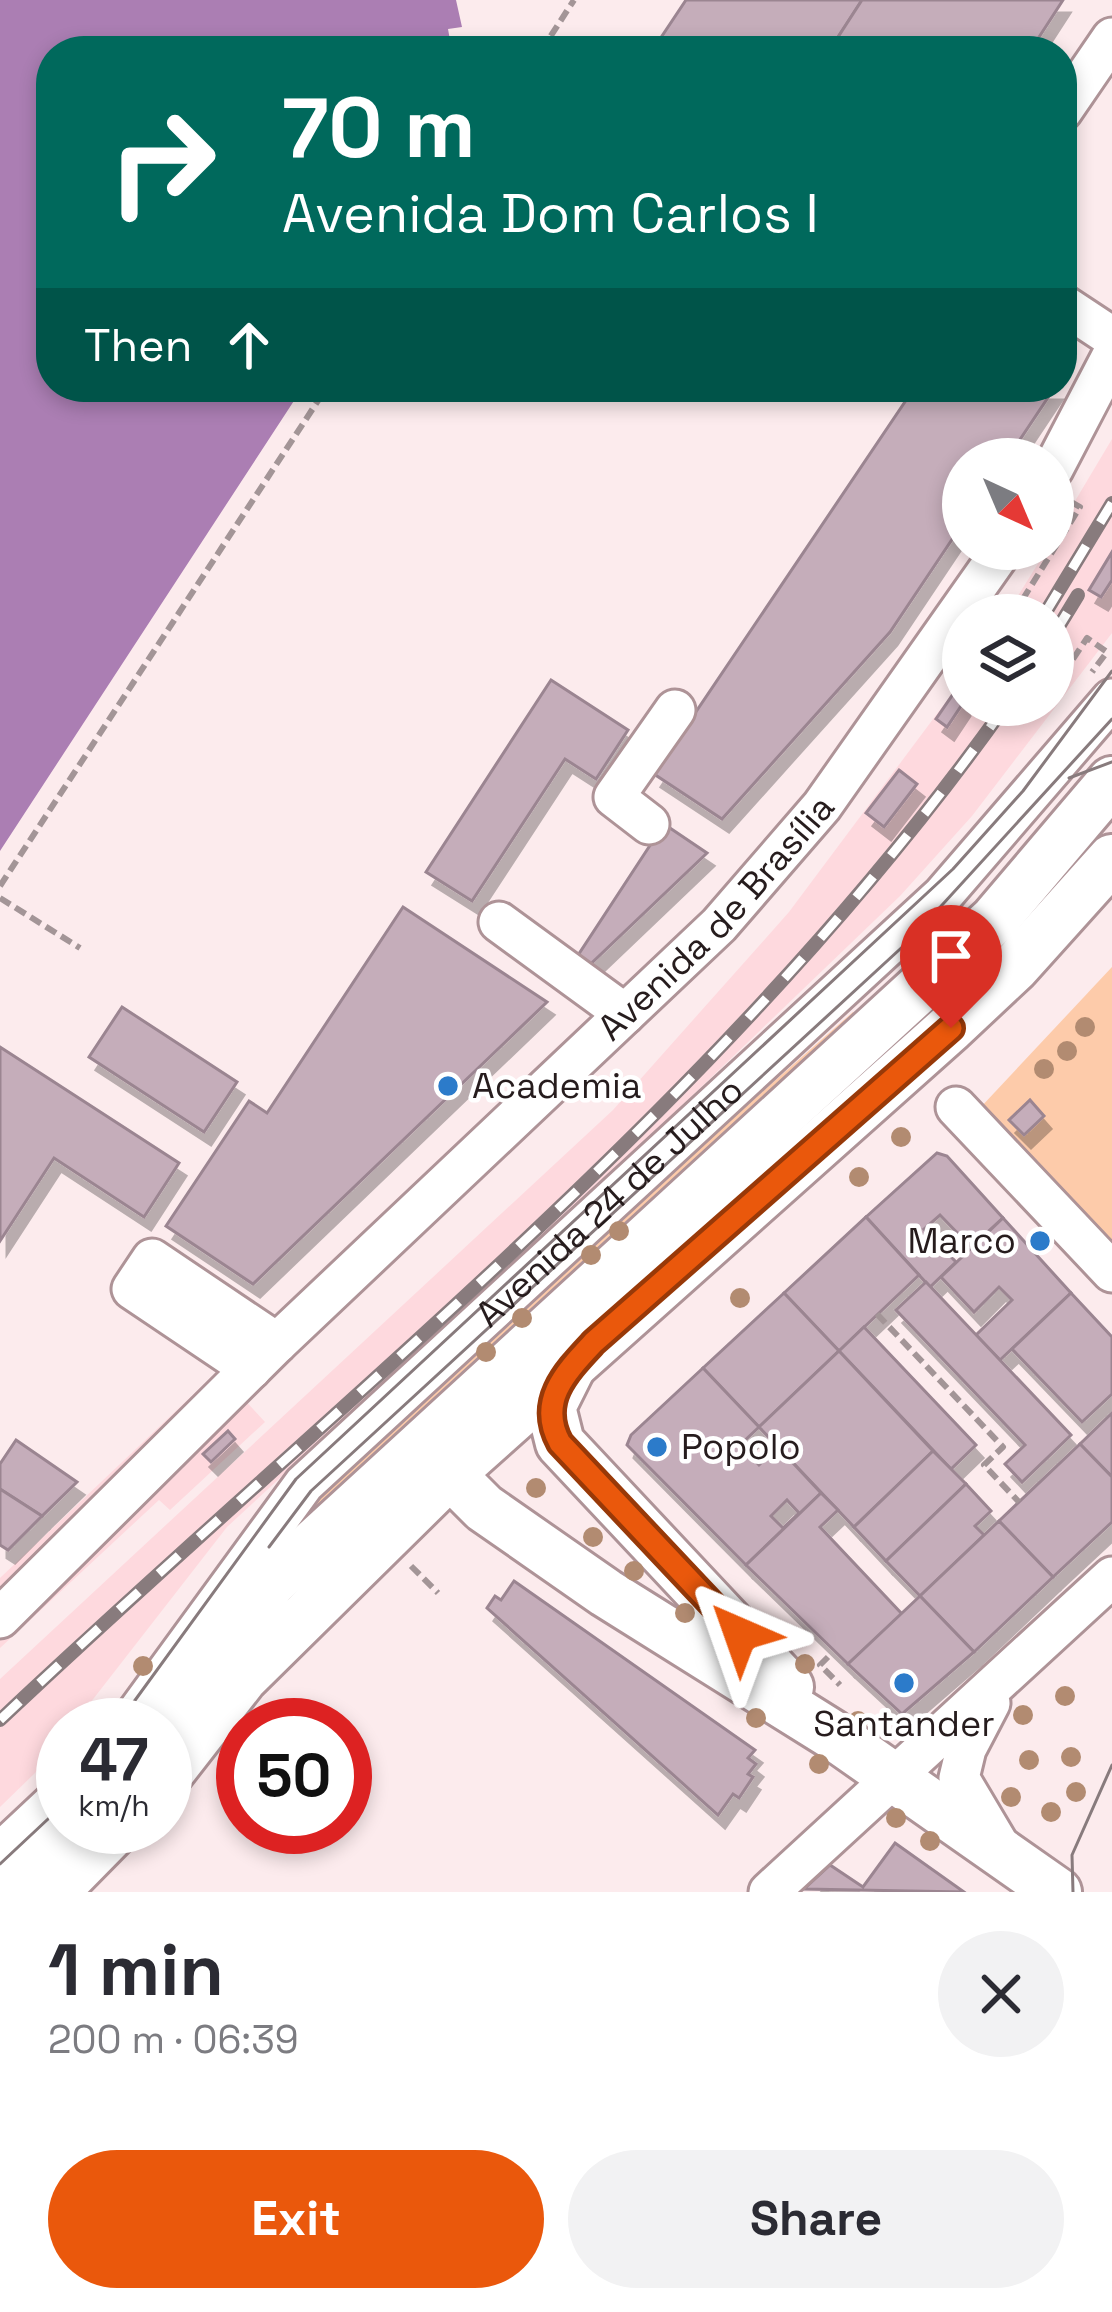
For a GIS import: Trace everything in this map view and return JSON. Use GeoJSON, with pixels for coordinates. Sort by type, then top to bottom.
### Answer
{"type":"FeatureCollection","features":[{"type":"Feature","properties":{"kind":"main road","name":"Avenida 24 de Julho"},"geometry":{"type":"LineString","coordinates":[[191,1698],[271,1583],[994,920],[1112,781]]}},
{"type":"Feature","properties":{"kind":"main road"},"geometry":{"type":"LineString","coordinates":[[192,1743],[243,1678],[450,1474],[951,1028],[1015,967],[1112,859]]}},
{"type":"Feature","properties":{"kind":"main road"},"geometry":{"type":"LineString","coordinates":[[594,1342],[560,1380],[551,1421],[566,1450],[833,1735]]}},
{"type":"Feature","properties":{"kind":"main road"},"geometry":{"type":"LineString","coordinates":[[460,1410],[446,1442],[450,1474],[474,1501],[833,1735],[1057,1892]]}},
{"type":"Feature","properties":{"kind":"main road"},"geometry":{"type":"LineString","coordinates":[[572,1569],[568,1543],[579,1520],[604,1508],[623,1511]]}},
{"type":"Feature","properties":{"kind":"main road"},"geometry":{"type":"LineString","coordinates":[[5,1892],[45,1854]]}},
{"type":"Feature","properties":{"kind":"main road"},"geometry":{"type":"LineString","coordinates":[[65,1887],[94,1854]]}},
{"type":"Feature","properties":{"kind":"street"},"geometry":{"type":"LineString","coordinates":[[1077,89],[1112,38]]}},
{"type":"Feature","properties":{"kind":"street"},"geometry":{"type":"LineString","coordinates":[[1077,314],[1112,338]]}},
{"type":"Feature","properties":{"kind":"street"},"geometry":{"type":"LineString","coordinates":[[1074,445],[1112,356]]}},
{"type":"Feature","properties":{"kind":"street","name":"Avenida de Brasília"},"geometry":{"type":"LineString","coordinates":[[0,1618],[264,1356],[719,925],[822,806],[988,570]]}},
{"type":"Feature","properties":{"kind":"street","name":"Avenida 24 de Julho"},"geometry":{"type":"LineString","coordinates":[[148,1698],[304,1484],[899,937],[988,848],[1112,699]]}},
{"type":"Feature","properties":{"kind":"street"},"geometry":{"type":"LineString","coordinates":[[649,824],[602,791],[675,710]]}},
{"type":"Feature","properties":{"kind":"street"},"geometry":{"type":"LineString","coordinates":[[1065,757],[1112,768]]}},
{"type":"Feature","properties":{"kind":"street"},"geometry":{"type":"LineString","coordinates":[[499,922],[625,1014]]}},
{"type":"Feature","properties":{"kind":"street"},"geometry":{"type":"LineString","coordinates":[[956,1107],[1112,1272]]}},
{"type":"Feature","properties":{"kind":"street"},"geometry":{"type":"LineString","coordinates":[[769,1892],[1112,1577]]}},
{"type":"Feature","properties":{"kind":"street"},"geometry":{"type":"LineString","coordinates":[[999,1681],[966,1749],[959,1778],[1004,1854]]}},
{"type":"Feature","properties":{"kind":"street"},"geometry":{"type":"LineString","coordinates":[[0,1852],[36,1819]]}},
{"type":"Feature","properties":{"kind":"path"},"geometry":{"type":"LineString","coordinates":[[551,36],[574,0]]}},
{"type":"Feature","properties":{"kind":"path"},"geometry":{"type":"LineString","coordinates":[[0,886],[317,402]]}},
{"type":"Feature","properties":{"kind":"path"},"geometry":{"type":"LineString","coordinates":[[1074,658],[1087,638],[1106,652]]}},
{"type":"Feature","properties":{"kind":"path"},"geometry":{"type":"LineString","coordinates":[[0,898],[80,948]]}},
{"type":"Feature","properties":{"kind":"path"},"geometry":{"type":"LineString","coordinates":[[878,1315],[1003,1447],[984,1465],[1019,1502]]}},
{"type":"Feature","properties":{"kind":"path"},"geometry":{"type":"LineString","coordinates":[[420,1552],[409,1563],[438,1593]]}},
{"type":"Feature","properties":{"kind":"path"},"geometry":{"type":"LineString","coordinates":[[828,1657],[820,1665],[840,1685]]}},
{"type":"Feature","properties":{"kind":"shaded area"},"geometry":{"type":"Polygon","coordinates":[[[0,0],[456,0],[462,27],[448,29],[449,36],[36,36],[36,402],[293,402],[0,851],[0,0]]]}},
{"type":"Feature","properties":{"kind":"shaded area"},"geometry":{"type":"Polygon","coordinates":[[[1112,439],[1112,633],[1074,683],[1074,594],[1019,594],[1034,570],[1074,570],[1074,503],[1112,439]]]}},
{"type":"Feature","properties":{"kind":"shaded area"},"geometry":{"type":"Polygon","coordinates":[[[942,707],[942,726],[1041,726],[972,816],[900,896],[644,1142],[227,1527],[94,1698],[36,1698],[36,1772],[0,1807],[0,1679],[613,1110],[789,912],[942,707]]]}},
{"type":"Feature","properties":{"kind":"shaded area"},"geometry":{"type":"Polygon","coordinates":[[[1112,967],[1112,1247],[980,1108],[1112,967]]]}},
{"type":"Feature","properties":{"kind":"shaded area"},"geometry":{"type":"Polygon","coordinates":[[[853,1012],[864,1024],[319,1514],[309,1504],[623,1214],[853,1012]]]}},
{"type":"Feature","properties":{"kind":"shaded area"},"geometry":{"type":"Polygon","coordinates":[[[218,1371],[265,1422],[170,1510],[159,1500],[0,1648],[0,1578],[218,1371]]]}},
{"type":"Feature","properties":{"kind":"building"},"geometry":{"type":"Polygon","coordinates":[[[686,0],[862,0],[839,36],[662,36],[686,0]]]}},
{"type":"Feature","properties":{"kind":"building"},"geometry":{"type":"Polygon","coordinates":[[[862,0],[1063,0],[1040,36],[839,36],[862,0]]]}},
{"type":"Feature","properties":{"kind":"building"},"geometry":{"type":"Polygon","coordinates":[[[905,402],[1045,402],[1021,438],[942,438],[942,554],[890,632],[722,819],[654,774],[905,402]]]}},
{"type":"Feature","properties":{"kind":"building"},"geometry":{"type":"Polygon","coordinates":[[[1112,552],[1112,580],[1101,597],[1089,590],[1112,552]]]}},
{"type":"Feature","properties":{"kind":"building"},"geometry":{"type":"Polygon","coordinates":[[[551,680],[628,730],[596,779],[565,759],[472,901],[426,872],[551,680]]]}},
{"type":"Feature","properties":{"kind":"building"},"geometry":{"type":"Polygon","coordinates":[[[899,770],[917,784],[884,827],[866,813],[899,770]]]}},
{"type":"Feature","properties":{"kind":"building"},"geometry":{"type":"Polygon","coordinates":[[[664,824],[707,853],[578,976],[569,969],[664,824]]]}},
{"type":"Feature","properties":{"kind":"building"},"geometry":{"type":"Polygon","coordinates":[[[403,907],[547,1002],[253,1284],[166,1226],[249,1101],[267,1113],[403,907]]]}},
{"type":"Feature","properties":{"kind":"building"},"geometry":{"type":"Polygon","coordinates":[[[122,1007],[237,1082],[204,1132],[89,1057],[122,1007]]]}},
{"type":"Feature","properties":{"kind":"building"},"geometry":{"type":"Polygon","coordinates":[[[0,1047],[179,1163],[144,1217],[54,1158],[0,1241],[0,1047]]]}},
{"type":"Feature","properties":{"kind":"building"},"geometry":{"type":"Polygon","coordinates":[[[1030,1100],[1044,1116],[1024,1135],[1009,1120],[1030,1100]]]}},
{"type":"Feature","properties":{"kind":"building"},"geometry":{"type":"Polygon","coordinates":[[[937,1153],[947,1156],[1003,1218],[971,1247],[940,1215],[924,1229],[956,1262],[930,1287],[866,1217],[937,1153]]]}},
{"type":"Feature","properties":{"kind":"building"},"geometry":{"type":"Polygon","coordinates":[[[866,1217],[919,1275],[839,1351],[784,1293],[866,1217]]]}},
{"type":"Feature","properties":{"kind":"building"},"geometry":{"type":"Polygon","coordinates":[[[1003,1218],[1071,1293],[1000,1360],[976,1335],[1012,1300],[999,1287],[974,1312],[941,1277],[1003,1218]]]}},
{"type":"Feature","properties":{"kind":"building"},"geometry":{"type":"Polygon","coordinates":[[[926,1282],[1071,1435],[1022,1482],[1005,1464],[1025,1445],[896,1310],[926,1282]]]}},
{"type":"Feature","properties":{"kind":"building"},"geometry":{"type":"Polygon","coordinates":[[[784,1293],[839,1351],[759,1427],[703,1368],[784,1293]]]}},
{"type":"Feature","properties":{"kind":"building"},"geometry":{"type":"Polygon","coordinates":[[[1071,1293],[1112,1337],[1112,1394],[1082,1422],[1012,1349],[1071,1293]]]}},
{"type":"Feature","properties":{"kind":"building"},"geometry":{"type":"Polygon","coordinates":[[[864,1327],[976,1445],[951,1469],[839,1351],[864,1327]]]}},
{"type":"Feature","properties":{"kind":"building"},"geometry":{"type":"Polygon","coordinates":[[[839,1351],[933,1451],[854,1527],[759,1427],[839,1351]]]}},
{"type":"Feature","properties":{"kind":"building"},"geometry":{"type":"Polygon","coordinates":[[[703,1368],[759,1427],[740,1445],[759,1465],[778,1447],[821,1493],[746,1565],[627,1445],[631,1435],[703,1368]],[[787,1500],[771,1516],[783,1528],[799,1513],[787,1500]]]}},
{"type":"Feature","properties":{"kind":"building"},"geometry":{"type":"Polygon","coordinates":[[[1112,1413],[1112,1477],[1080,1444],[1112,1413]]]}},
{"type":"Feature","properties":{"kind":"building"},"geometry":{"type":"Polygon","coordinates":[[[228,1431],[235,1439],[211,1462],[203,1454],[228,1431]]]}},
{"type":"Feature","properties":{"kind":"building"},"geometry":{"type":"Polygon","coordinates":[[[16,1440],[77,1482],[42,1516],[0,1489],[0,1464],[16,1440]]]}},
{"type":"Feature","properties":{"kind":"building"},"geometry":{"type":"Polygon","coordinates":[[[1080,1444],[1112,1477],[1112,1522],[1053,1577],[999,1521],[1080,1444]]]}},
{"type":"Feature","properties":{"kind":"building"},"geometry":{"type":"Polygon","coordinates":[[[933,1451],[966,1484],[886,1561],[854,1527],[933,1451]]]}},
{"type":"Feature","properties":{"kind":"building"},"geometry":{"type":"Polygon","coordinates":[[[966,1484],[991,1511],[975,1526],[984,1535],[920,1596],[886,1561],[966,1484]]]}},
{"type":"Feature","properties":{"kind":"building"},"geometry":{"type":"Polygon","coordinates":[[[0,1489],[42,1516],[8,1550],[0,1545],[0,1489]]]}},
{"type":"Feature","properties":{"kind":"building"},"geometry":{"type":"Polygon","coordinates":[[[821,1493],[838,1510],[820,1527],[902,1614],[848,1664],[746,1565],[821,1493]]]}},
{"type":"Feature","properties":{"kind":"building"},"geometry":{"type":"Polygon","coordinates":[[[999,1521],[1053,1577],[974,1652],[920,1596],[999,1521]]]}},
{"type":"Feature","properties":{"kind":"building"},"geometry":{"type":"Polygon","coordinates":[[[514,1581],[755,1750],[748,1758],[756,1764],[748,1774],[753,1777],[739,1798],[733,1794],[718,1815],[487,1608],[495,1596],[501,1600],[514,1581]]]}},
{"type":"Feature","properties":{"kind":"building"},"geometry":{"type":"Polygon","coordinates":[[[920,1596],[974,1652],[902,1714],[848,1664],[920,1596]]]}},
{"type":"Feature","properties":{"kind":"building"},"geometry":{"type":"Polygon","coordinates":[[[895,1843],[964,1892],[804,1889],[830,1865],[863,1887],[895,1843]]]}},
{"type":"Feature","properties":{"kind":"tram line"},"geometry":{"type":"LineString","coordinates":[[137,1698],[296,1479],[953,869],[1023,791],[1112,671]]}},
{"type":"Feature","properties":{"kind":"tram line"},"geometry":{"type":"LineString","coordinates":[[269,1547],[311,1491],[911,939],[1112,719]]}},
{"type":"Feature","properties":{"kind":"tram line"},"geometry":{"type":"LineString","coordinates":[[1069,778],[1112,762]]}},
{"type":"Feature","properties":{"kind":"tram line"},"geometry":{"type":"LineString","coordinates":[[1073,1892],[1072,1855],[1112,1765]]}},
{"type":"Feature","properties":{"kind":"tram line"},"geometry":{"type":"LineString","coordinates":[[0,1864],[36,1830]]}},
{"type":"Feature","properties":{"kind":"railway"},"geometry":{"type":"LineString","coordinates":[[1057,594],[1112,503]]}},
{"type":"Feature","properties":{"kind":"railway"},"geometry":{"type":"LineString","coordinates":[[1074,602],[1078,595]]}},
{"type":"Feature","properties":{"kind":"railway"},"geometry":{"type":"LineString","coordinates":[[0,1720],[397,1359],[658,1111],[781,982],[898,847],[990,726]]}},
{"type":"Feature","properties":{"kind":"place","name":"Academia"},"geometry":{"type":"Point","coordinates":[448,1086]}},
{"type":"Feature","properties":{"kind":"place","name":"Marco"},"geometry":{"type":"Point","coordinates":[1040,1241]}},
{"type":"Feature","properties":{"kind":"place","name":"Popolo"},"geometry":{"type":"Point","coordinates":[657,1447]}},
{"type":"Feature","properties":{"kind":"place","name":"Santander"},"geometry":{"type":"Point","coordinates":[904,1683]}},
{"type":"Feature","properties":{"kind":"route"},"geometry":{"type":"LineString","coordinates":[[740,1634],[560,1443],[551,1421],[553,1396],[560,1380],[594,1342],[951,1028]]}}]}
